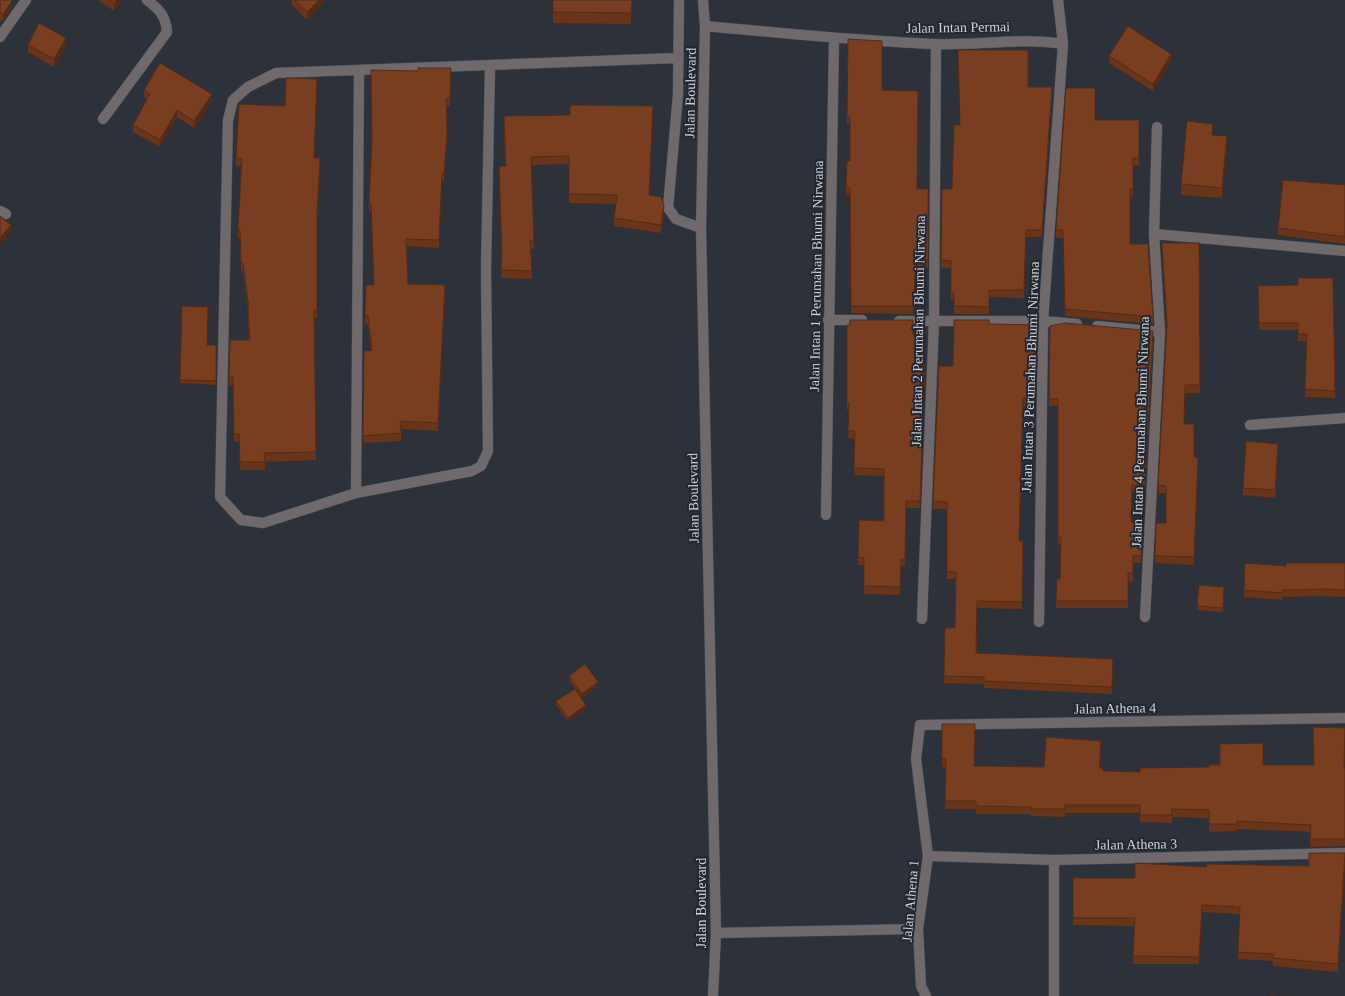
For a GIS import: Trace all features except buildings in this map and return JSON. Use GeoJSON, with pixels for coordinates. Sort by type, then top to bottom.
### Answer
{"type":"FeatureCollection","features":[{"type":"Feature","properties":{"kind":"street"},"geometry":{"type":"LineString","coordinates":[[0,37],[26,0]]}},
{"type":"Feature","properties":{"kind":"street"},"geometry":{"type":"LineString","coordinates":[[103,119],[167,32],[166,20],[158,8],[147,0]]}},
{"type":"Feature","properties":{"kind":"street"},"geometry":{"type":"LineString","coordinates":[[679,0],[678,94],[668,208],[676,219],[701,228]]}},
{"type":"Feature","properties":{"kind":"street","name":"Jalan Boulevard"},"geometry":{"type":"LineString","coordinates":[[702,0],[705,26],[701,228],[716,933],[713,996]]}},
{"type":"Feature","properties":{"kind":"street","name":"Jalan Intan 3 Perumahan Bhumi Nirwana"},"geometry":{"type":"LineString","coordinates":[[1039,622],[1043,321],[1063,44],[1058,0]]}},
{"type":"Feature","properties":{"kind":"street","name":"Jalan Intan Permai"},"geometry":{"type":"LineString","coordinates":[[705,26],[834,38],[936,44],[1023,40],[1063,44]]}},
{"type":"Feature","properties":{"kind":"street","name":"Jalan Intan 1 Perumahan Bhumi Nirwana"},"geometry":{"type":"LineString","coordinates":[[826,515],[834,38]]}},
{"type":"Feature","properties":{"kind":"street","name":"Jalan Intan 2 Perumahan Bhumi Nirwana"},"geometry":{"type":"LineString","coordinates":[[922,619],[934,321],[936,44]]}},
{"type":"Feature","properties":{"kind":"street"},"geometry":{"type":"LineString","coordinates":[[490,66],[486,270],[488,451],[481,466],[472,471],[356,493],[263,523],[241,520],[220,496],[228,120],[233,100],[248,87],[276,73],[677,58]]}},
{"type":"Feature","properties":{"kind":"street"},"geometry":{"type":"LineString","coordinates":[[356,493],[359,70]]}},
{"type":"Feature","properties":{"kind":"street","name":"Jalan Intan 4 Perumahan Bhumi Nirwana"},"geometry":{"type":"LineString","coordinates":[[1146,617],[1160,332],[1154,234],[1157,127]]}},
{"type":"Feature","properties":{"kind":"street"},"geometry":{"type":"LineString","coordinates":[[1154,234],[1345,251]]}},
{"type":"Feature","properties":{"kind":"street"},"geometry":{"type":"LineString","coordinates":[[828,320],[1043,321],[1160,332]]}},
{"type":"Feature","properties":{"kind":"street"},"geometry":{"type":"LineString","coordinates":[[1250,426],[1345,418]]}},
{"type":"Feature","properties":{"kind":"street","name":"Jalan Athena 4"},"geometry":{"type":"LineString","coordinates":[[916,759],[920,725],[1345,718]]}},
{"type":"Feature","properties":{"kind":"street","name":"Jalan Athena 1"},"geometry":{"type":"LineString","coordinates":[[916,759],[928,856],[918,928],[921,986],[926,996]]}},
{"type":"Feature","properties":{"kind":"street","name":"Jalan Athena 3"},"geometry":{"type":"LineString","coordinates":[[928,856],[1054,860],[1345,853]]}},
{"type":"Feature","properties":{"kind":"street"},"geometry":{"type":"LineString","coordinates":[[1054,860],[1054,996]]}},
{"type":"Feature","properties":{"kind":"street"},"geometry":{"type":"LineString","coordinates":[[716,933],[918,928]]}}]}
